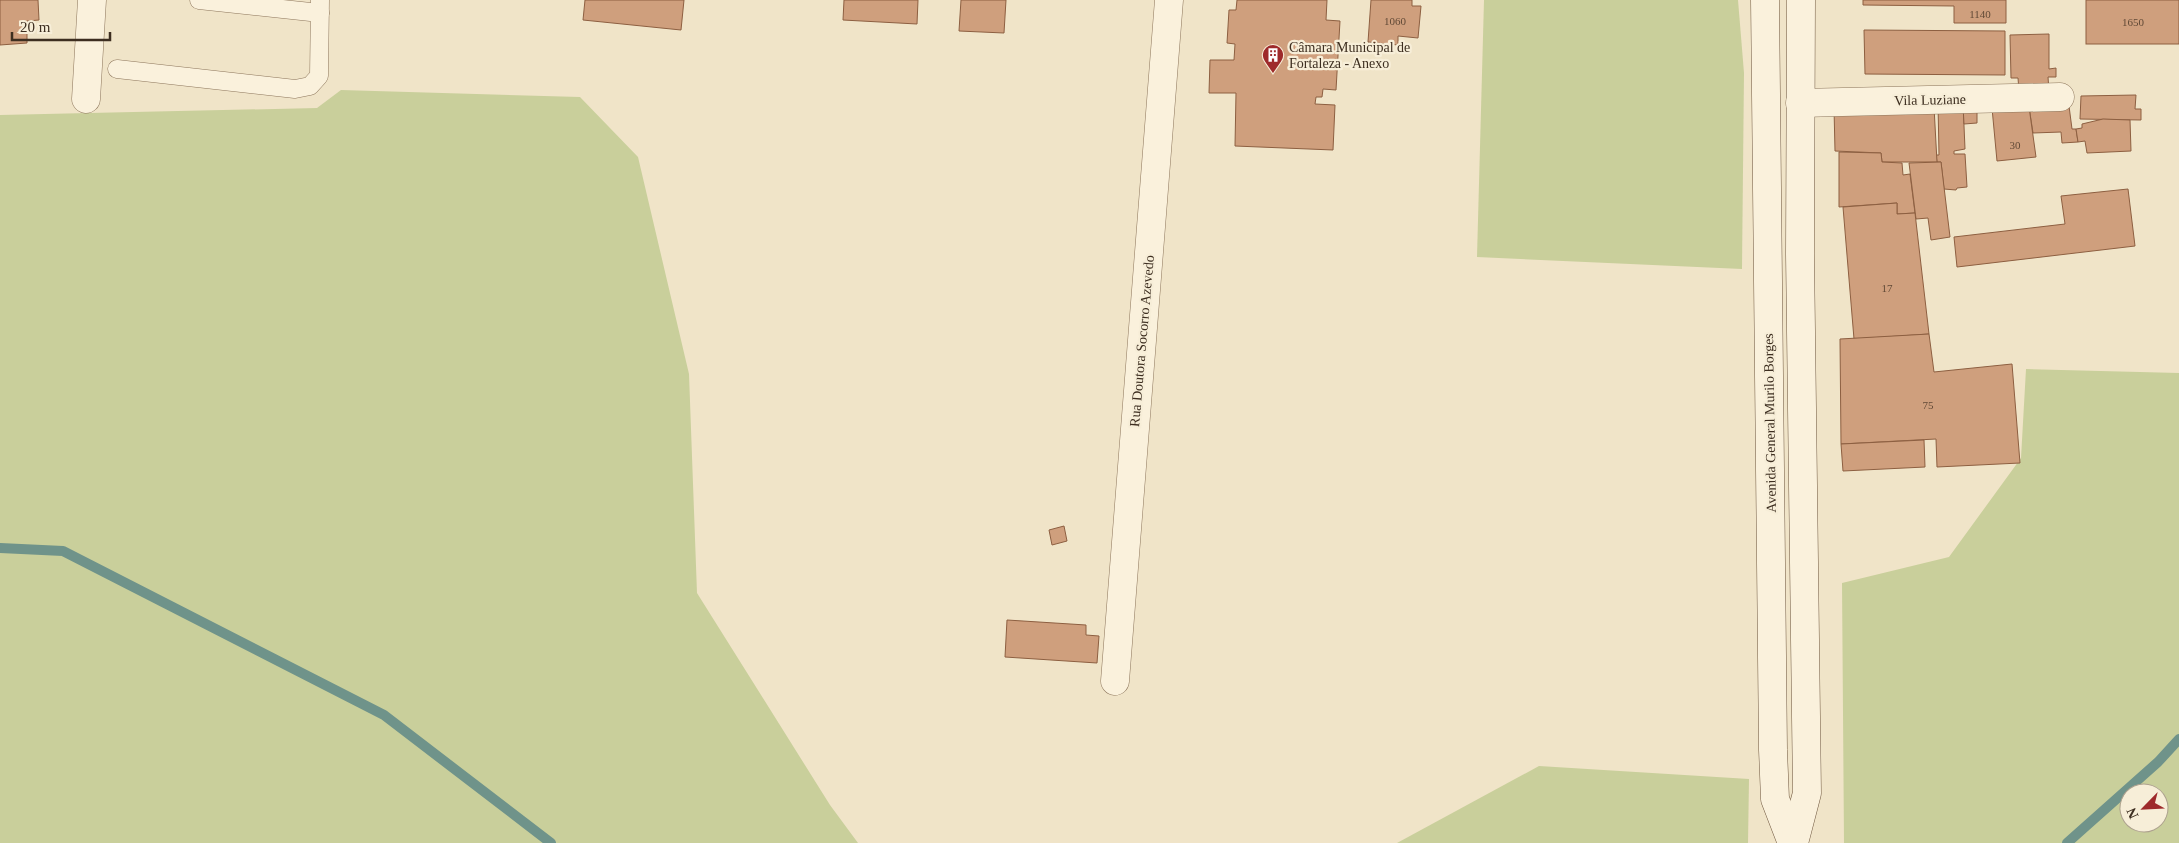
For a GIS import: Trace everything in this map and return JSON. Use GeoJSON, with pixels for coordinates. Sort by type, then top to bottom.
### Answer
{"type":"FeatureCollection","features":[{"type":"Feature","properties":{"kind":"main road"},"geometry":{"type":"LineString","coordinates":[[86,99],[92,0]]}},
{"type":"Feature","properties":{"kind":"main road","name":"Rua Doutora Socorro Azevedo"},"geometry":{"type":"LineString","coordinates":[[1115,682],[1169,0]]}},
{"type":"Feature","properties":{"kind":"main road","name":"Avenida General Murilo Borges"},"geometry":{"type":"LineString","coordinates":[[1765,0],[1774,769],[1775,799],[1793,843]]}},
{"type":"Feature","properties":{"kind":"main road","name":"Avenida General Murilo Borges"},"geometry":{"type":"LineString","coordinates":[[1793,843],[1807,793],[1800,103],[1801,0]]}},
{"type":"Feature","properties":{"kind":"main road","name":"Vila Luziane"},"geometry":{"type":"LineString","coordinates":[[1800,103],[2060,97]]}},
{"type":"Feature","properties":{"kind":"lane"},"geometry":{"type":"LineString","coordinates":[[117,69],[295,89],[310,86],[319,76],[320,7],[199,0]]}},
{"type":"Feature","properties":{"kind":"green space"},"geometry":{"type":"Polygon","coordinates":[[[1484,0],[1738,0],[1744,73],[1742,269],[1477,257],[1484,0]]]}},
{"type":"Feature","properties":{"kind":"green space"},"geometry":{"type":"Polygon","coordinates":[[[341,90],[580,97],[638,157],[689,374],[697,593],[830,805],[858,843],[0,843],[0,115],[317,108],[341,90]]]}},
{"type":"Feature","properties":{"kind":"green space"},"geometry":{"type":"Polygon","coordinates":[[[2026,369],[2179,373],[2179,843],[1844,843],[1842,583],[1949,557],[2021,458],[2026,369]]]}},
{"type":"Feature","properties":{"kind":"green space"},"geometry":{"type":"Polygon","coordinates":[[[1539,766],[1749,779],[1748,843],[1397,843],[1539,766]]]}},
{"type":"Feature","properties":{"kind":"building"},"geometry":{"type":"Polygon","coordinates":[[[0,0],[38,0],[39,20],[27,21],[27,43],[0,45],[0,0]]]}},
{"type":"Feature","properties":{"kind":"building"},"geometry":{"type":"Polygon","coordinates":[[[585,0],[684,0],[681,30],[583,20],[585,0]]]}},
{"type":"Feature","properties":{"kind":"building"},"geometry":{"type":"Polygon","coordinates":[[[844,0],[918,0],[917,24],[843,20],[844,0]]]}},
{"type":"Feature","properties":{"kind":"building"},"geometry":{"type":"Polygon","coordinates":[[[961,0],[1006,0],[1004,33],[959,31],[961,0]]]}},
{"type":"Feature","properties":{"kind":"building","name":"Câmara Municipal de Fortaleza - Anexo"},"geometry":{"type":"Polygon","coordinates":[[[1237,0],[1327,0],[1326,20],[1340,21],[1336,90],[1323,89],[1322,97],[1316,97],[1315,104],[1335,105],[1333,150],[1235,146],[1236,93],[1209,93],[1210,60],[1234,60],[1235,44],[1227,43],[1229,10],[1236,10],[1237,0]]]}},
{"type":"Feature","properties":{"kind":"building"},"geometry":{"type":"Polygon","coordinates":[[[1371,0],[1412,0],[1412,6],[1421,6],[1418,38],[1398,36],[1398,45],[1368,42],[1371,0]]]}},
{"type":"Feature","properties":{"kind":"building"},"geometry":{"type":"Polygon","coordinates":[[[1863,0],[2006,0],[2006,23],[1954,23],[1954,6],[1863,5],[1863,0]]]}},
{"type":"Feature","properties":{"kind":"building"},"geometry":{"type":"Polygon","coordinates":[[[2086,0],[2179,0],[2179,44],[2086,44],[2086,0]]]}},
{"type":"Feature","properties":{"kind":"building"},"geometry":{"type":"Polygon","coordinates":[[[1864,30],[2005,31],[2005,75],[1865,74],[1864,30]]]}},
{"type":"Feature","properties":{"kind":"building"},"geometry":{"type":"Polygon","coordinates":[[[2049,34],[2049,69],[2056,68],[2056,77],[2048,77],[2049,91],[2019,91],[2018,78],[2011,78],[2010,35],[2049,34]]]}},
{"type":"Feature","properties":{"kind":"building"},"geometry":{"type":"Polygon","coordinates":[[[2136,95],[2135,109],[2141,109],[2141,120],[2080,119],[2081,96],[2136,95]]]}},
{"type":"Feature","properties":{"kind":"building"},"geometry":{"type":"Polygon","coordinates":[[[1938,103],[1963,103],[1965,149],[1954,151],[1954,154],[1965,154],[1967,187],[1957,188],[1956,190],[1944,189],[1941,162],[1937,162],[1936,155],[1939,155],[1938,103]]]}},
{"type":"Feature","properties":{"kind":"building"},"geometry":{"type":"Polygon","coordinates":[[[1963,106],[1977,106],[1977,123],[1964,124],[1963,106]]]}},
{"type":"Feature","properties":{"kind":"building"},"geometry":{"type":"Polygon","coordinates":[[[2069,106],[2072,129],[2076,129],[2078,142],[2062,143],[2061,132],[2033,133],[2029,107],[2069,106]]]}},
{"type":"Feature","properties":{"kind":"building"},"geometry":{"type":"Polygon","coordinates":[[[1934,107],[1937,162],[1882,162],[1881,153],[1835,151],[1834,108],[1934,107]]]}},
{"type":"Feature","properties":{"kind":"building"},"geometry":{"type":"Polygon","coordinates":[[[2029,107],[2036,157],[1997,161],[1992,108],[2029,107]]]}},
{"type":"Feature","properties":{"kind":"building"},"geometry":{"type":"Polygon","coordinates":[[[2103,119],[2130,120],[2131,151],[2087,153],[2085,141],[2078,142],[2076,129],[2082,128],[2082,124],[2103,119]]]}},
{"type":"Feature","properties":{"kind":"building"},"geometry":{"type":"Polygon","coordinates":[[[1839,152],[1881,153],[1882,162],[1902,163],[1903,175],[1910,174],[1915,213],[1897,214],[1897,203],[1839,207],[1839,152]]]}},
{"type":"Feature","properties":{"kind":"building"},"geometry":{"type":"Polygon","coordinates":[[[1941,162],[1950,237],[1931,240],[1928,218],[1916,219],[1909,163],[1941,162]]]}},
{"type":"Feature","properties":{"kind":"building"},"geometry":{"type":"Polygon","coordinates":[[[2128,189],[2135,246],[1957,267],[1954,237],[2065,224],[2061,196],[2128,189]]]}},
{"type":"Feature","properties":{"kind":"building"},"geometry":{"type":"Polygon","coordinates":[[[1897,203],[1897,214],[1915,213],[1929,334],[1854,339],[1843,207],[1897,203]]]}},
{"type":"Feature","properties":{"kind":"building"},"geometry":{"type":"Polygon","coordinates":[[[1929,334],[1934,372],[2012,364],[2020,463],[1937,467],[1936,439],[1841,444],[1840,339],[1929,334]]]}},
{"type":"Feature","properties":{"kind":"building"},"geometry":{"type":"Polygon","coordinates":[[[1924,440],[1925,467],[1843,471],[1841,444],[1924,440]]]}},
{"type":"Feature","properties":{"kind":"building"},"geometry":{"type":"Polygon","coordinates":[[[1064,526],[1067,541],[1052,545],[1049,530],[1064,526]]]}},
{"type":"Feature","properties":{"kind":"building"},"geometry":{"type":"Polygon","coordinates":[[[1007,620],[1086,625],[1086,635],[1099,636],[1097,663],[1005,657],[1007,620]]]}},
{"type":"Feature","properties":{"kind":"waterway"},"geometry":{"type":"LineString","coordinates":[[0,548],[63,551],[384,715],[551,843]]}},
{"type":"Feature","properties":{"kind":"waterway"},"geometry":{"type":"LineString","coordinates":[[2067,843],[2158,762],[2179,739]]}},
{"type":"Feature","properties":{"kind":"place","name":"Câmara Municipal de Fortaleza - Anexo"},"geometry":{"type":"Point","coordinates":[1273,74]}}]}
